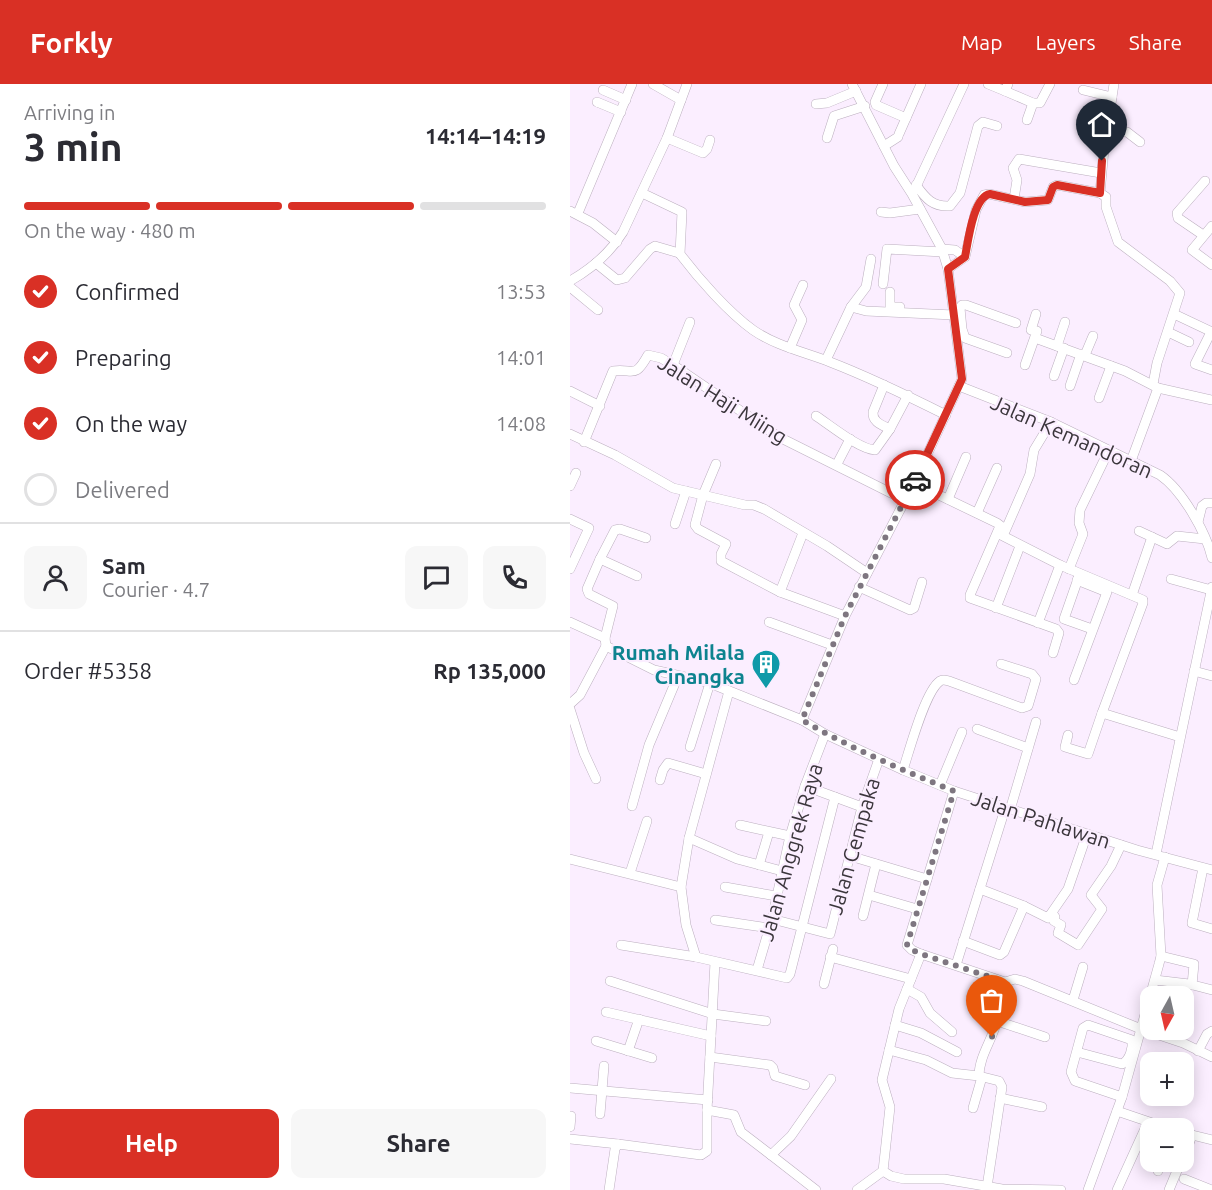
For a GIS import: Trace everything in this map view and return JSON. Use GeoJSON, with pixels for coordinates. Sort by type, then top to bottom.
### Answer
{"type":"FeatureCollection","features":[{"type":"Feature","properties":{"kind":"street"},"geometry":{"type":"LineString","coordinates":[[617,242],[604,230],[574,212],[632,84]]}},
{"type":"Feature","properties":{"kind":"street"},"geometry":{"type":"LineString","coordinates":[[653,84],[681,100]]}},
{"type":"Feature","properties":{"kind":"street"},"geometry":{"type":"LineString","coordinates":[[570,281],[596,263],[617,242],[667,138],[687,84]]}},
{"type":"Feature","properties":{"kind":"street"},"geometry":{"type":"LineString","coordinates":[[883,84],[875,102],[876,105],[906,118]]}},
{"type":"Feature","properties":{"kind":"street"},"geometry":{"type":"LineString","coordinates":[[884,146],[899,136],[921,84]]}},
{"type":"Feature","properties":{"kind":"street"},"geometry":{"type":"LineString","coordinates":[[802,720],[845,616],[914,483],[959,386],[962,370],[955,311],[943,251],[920,209],[914,190],[964,84]]}},
{"type":"Feature","properties":{"kind":"street"},"geometry":{"type":"LineString","coordinates":[[988,84],[1006,88],[1033,103],[1040,103],[1043,100],[1050,84]]}},
{"type":"Feature","properties":{"kind":"street"},"geometry":{"type":"LineString","coordinates":[[1100,193],[1114,84]]}},
{"type":"Feature","properties":{"kind":"street"},"geometry":{"type":"LineString","coordinates":[[816,104],[827,103],[854,88],[894,166],[914,190],[934,205],[950,206],[960,193],[978,126],[983,123],[997,126]]}},
{"type":"Feature","properties":{"kind":"street"},"geometry":{"type":"LineString","coordinates":[[603,90],[626,100]]}},
{"type":"Feature","properties":{"kind":"street"},"geometry":{"type":"LineString","coordinates":[[1083,90],[1112,97]]}},
{"type":"Feature","properties":{"kind":"street"},"geometry":{"type":"LineString","coordinates":[[597,102],[621,112]]}},
{"type":"Feature","properties":{"kind":"street"},"geometry":{"type":"LineString","coordinates":[[1027,120],[1033,103]]}},
{"type":"Feature","properties":{"kind":"street"},"geometry":{"type":"LineString","coordinates":[[827,138],[834,116],[865,106]]}},
{"type":"Feature","properties":{"kind":"street"},"geometry":{"type":"LineString","coordinates":[[1107,131],[1127,132],[1140,142]]}},
{"type":"Feature","properties":{"kind":"street"},"geometry":{"type":"LineString","coordinates":[[667,138],[703,153],[707,150],[710,140]]}},
{"type":"Feature","properties":{"kind":"street"},"geometry":{"type":"LineString","coordinates":[[1014,199],[1017,180],[1013,168],[1019,159],[1101,173]]}},
{"type":"Feature","properties":{"kind":"street"},"geometry":{"type":"LineString","coordinates":[[1203,235],[1178,218],[1177,213],[1205,181]]}},
{"type":"Feature","properties":{"kind":"street"},"geometry":{"type":"LineString","coordinates":[[947,274],[965,257],[976,210],[982,197],[990,194],[1025,202],[1048,200],[1053,187],[1057,185],[1100,193],[1106,197],[1106,207],[1118,242],[1170,281],[1180,293],[1168,332],[1156,386],[1131,461]]}},
{"type":"Feature","properties":{"kind":"street"},"geometry":{"type":"LineString","coordinates":[[642,194],[682,212],[679,253]]}},
{"type":"Feature","properties":{"kind":"street"},"geometry":{"type":"LineString","coordinates":[[881,212],[920,209]]}},
{"type":"Feature","properties":{"kind":"street"},"geometry":{"type":"LineString","coordinates":[[1212,226],[1192,250],[1212,265]]}},
{"type":"Feature","properties":{"kind":"street"},"geometry":{"type":"LineString","coordinates":[[596,263],[617,280],[621,280],[626,278],[655,246],[679,253],[739,318],[755,331],[790,348],[826,360],[908,395],[946,415]]}},
{"type":"Feature","properties":{"kind":"street"},"geometry":{"type":"LineString","coordinates":[[883,284],[887,249],[955,250],[965,257]]}},
{"type":"Feature","properties":{"kind":"street"},"geometry":{"type":"LineString","coordinates":[[826,360],[851,307],[866,287],[871,259]]}},
{"type":"Feature","properties":{"kind":"street"},"geometry":{"type":"LineString","coordinates":[[790,348],[802,320],[794,305],[803,285]]}},
{"type":"Feature","properties":{"kind":"street"},"geometry":{"type":"LineString","coordinates":[[570,287],[598,310]]}},
{"type":"Feature","properties":{"kind":"street"},"geometry":{"type":"LineString","coordinates":[[890,292],[890,307],[955,311]]}},
{"type":"Feature","properties":{"kind":"street"},"geometry":{"type":"LineString","coordinates":[[851,307],[866,311],[955,311],[962,305],[966,305],[1016,323]]}},
{"type":"Feature","properties":{"kind":"street"},"geometry":{"type":"LineString","coordinates":[[955,311],[965,338],[1007,353]]}},
{"type":"Feature","properties":{"kind":"street"},"geometry":{"type":"LineString","coordinates":[[1025,365],[1037,332],[1031,330],[1036,314]]}},
{"type":"Feature","properties":{"kind":"street"},"geometry":{"type":"LineString","coordinates":[[1174,314],[1212,332],[1195,364],[1212,370]]}},
{"type":"Feature","properties":{"kind":"street"},"geometry":{"type":"LineString","coordinates":[[673,365],[690,322]]}},
{"type":"Feature","properties":{"kind":"street"},"geometry":{"type":"LineString","coordinates":[[1054,376],[1065,322]]}},
{"type":"Feature","properties":{"kind":"street"},"geometry":{"type":"LineString","coordinates":[[1168,332],[1189,342]]}},
{"type":"Feature","properties":{"kind":"street"},"geometry":{"type":"LineString","coordinates":[[1070,386],[1093,336]]}},
{"type":"Feature","properties":{"kind":"street"},"geometry":{"type":"LineString","coordinates":[[1035,338],[1111,366],[1156,386],[1212,400]]}},
{"type":"Feature","properties":{"kind":"street","name":"Jalan Haji Miing"},"geometry":{"type":"LineString","coordinates":[[584,442],[614,370],[634,372],[641,367],[648,355],[652,354],[673,365],[779,437],[905,500]]}},
{"type":"Feature","properties":{"kind":"street"},"geometry":{"type":"LineString","coordinates":[[1099,398],[1111,366]]}},
{"type":"Feature","properties":{"kind":"street"},"geometry":{"type":"LineString","coordinates":[[884,385],[873,417],[890,429]]}},
{"type":"Feature","properties":{"kind":"street","name":"Jalan Kemandoran"},"geometry":{"type":"LineString","coordinates":[[959,386],[1051,422],[1168,480],[1198,522],[1212,558]]}},
{"type":"Feature","properties":{"kind":"street"},"geometry":{"type":"LineString","coordinates":[[570,391],[600,406]]}},
{"type":"Feature","properties":{"kind":"street"},"geometry":{"type":"LineString","coordinates":[[816,416],[850,439],[870,450],[875,450],[890,429],[908,395]]}},
{"type":"Feature","properties":{"kind":"street"},"geometry":{"type":"LineString","coordinates":[[1051,422],[1034,450],[1030,474],[970,598],[1056,629],[1059,633],[1053,653]]}},
{"type":"Feature","properties":{"kind":"street"},"geometry":{"type":"LineString","coordinates":[[570,434],[615,455],[661,482],[686,491],[764,509],[827,546],[867,573]]}},
{"type":"Feature","properties":{"kind":"street"},"geometry":{"type":"LineString","coordinates":[[837,464],[850,439]]}},
{"type":"Feature","properties":{"kind":"street"},"geometry":{"type":"LineString","coordinates":[[1038,623],[1083,534],[1079,523],[1080,510],[1109,450]]}},
{"type":"Feature","properties":{"kind":"street"},"geometry":{"type":"LineString","coordinates":[[948,499],[966,457]]}},
{"type":"Feature","properties":{"kind":"street"},"geometry":{"type":"LineString","coordinates":[[716,464],[703,495],[695,525],[698,529],[726,543],[720,557],[721,561],[780,592],[845,616]]}},
{"type":"Feature","properties":{"kind":"street"},"geometry":{"type":"LineString","coordinates":[[976,513],[997,468]]}},
{"type":"Feature","properties":{"kind":"street"},"geometry":{"type":"LineString","coordinates":[[570,486],[576,473]]}},
{"type":"Feature","properties":{"kind":"street"},"geometry":{"type":"LineString","coordinates":[[914,483],[1003,527]]}},
{"type":"Feature","properties":{"kind":"street"},"geometry":{"type":"LineString","coordinates":[[675,524],[686,491]]}},
{"type":"Feature","properties":{"kind":"street"},"geometry":{"type":"LineString","coordinates":[[1198,522],[1202,506],[1212,503]]}},
{"type":"Feature","properties":{"kind":"street"},"geometry":{"type":"LineString","coordinates":[[570,519],[589,528],[570,569]]}},
{"type":"Feature","properties":{"kind":"street"},"geometry":{"type":"LineString","coordinates":[[1003,527],[1003,537],[1065,567],[1078,577],[1107,592],[1074,680]]}},
{"type":"Feature","properties":{"kind":"street"},"geometry":{"type":"LineString","coordinates":[[570,704],[580,695],[606,642],[612,606],[589,594],[587,589],[600,559],[617,529],[646,538]]}},
{"type":"Feature","properties":{"kind":"street"},"geometry":{"type":"LineString","coordinates":[[1139,531],[1168,544],[1177,536],[1205,539]]}},
{"type":"Feature","properties":{"kind":"street"},"geometry":{"type":"LineString","coordinates":[[780,592],[803,533]]}},
{"type":"Feature","properties":{"kind":"street"},"geometry":{"type":"LineString","coordinates":[[1132,595],[1152,537]]}},
{"type":"Feature","properties":{"kind":"street"},"geometry":{"type":"LineString","coordinates":[[996,608],[1020,546]]}},
{"type":"Feature","properties":{"kind":"street"},"geometry":{"type":"LineString","coordinates":[[600,559],[637,576]]}},
{"type":"Feature","properties":{"kind":"street"},"geometry":{"type":"LineString","coordinates":[[1068,735],[1065,747],[1088,754],[1144,602],[1132,595],[1078,577]]}},
{"type":"Feature","properties":{"kind":"street"},"geometry":{"type":"LineString","coordinates":[[1078,577],[1064,619],[1092,629]]}},
{"type":"Feature","properties":{"kind":"street"},"geometry":{"type":"LineString","coordinates":[[1153,986],[1161,956],[1157,885],[1160,856],[1180,737],[1212,588],[1171,579]]}},
{"type":"Feature","properties":{"kind":"street"},"geometry":{"type":"LineString","coordinates":[[859,587],[910,610],[914,608],[922,582]]}},
{"type":"Feature","properties":{"kind":"street","name":"Jalan Pahlawan"},"geometry":{"type":"LineString","coordinates":[[570,622],[654,670],[710,683],[802,720],[825,734],[954,791],[1121,845],[1208,869]]}},
{"type":"Feature","properties":{"kind":"street"},"geometry":{"type":"LineString","coordinates":[[769,622],[832,645]]}},
{"type":"Feature","properties":{"kind":"street"},"geometry":{"type":"LineString","coordinates":[[903,770],[928,698],[938,682],[942,680],[1022,708],[1028,706],[1036,679],[1032,675],[1001,664]]}},
{"type":"Feature","properties":{"kind":"street"},"geometry":{"type":"LineString","coordinates":[[1194,671],[1212,676]]}},
{"type":"Feature","properties":{"kind":"street"},"geometry":{"type":"LineString","coordinates":[[632,806],[649,745],[678,676]]}},
{"type":"Feature","properties":{"kind":"street"},"geometry":{"type":"LineString","coordinates":[[690,747],[710,683]]}},
{"type":"Feature","properties":{"kind":"street"},"geometry":{"type":"LineString","coordinates":[[696,957],[686,925],[681,887],[689,838],[729,691]]}},
{"type":"Feature","properties":{"kind":"street"},"geometry":{"type":"LineString","coordinates":[[570,709],[584,753],[596,779]]}},
{"type":"Feature","properties":{"kind":"street"},"geometry":{"type":"LineString","coordinates":[[1102,712],[1180,737]]}},
{"type":"Feature","properties":{"kind":"street"},"geometry":{"type":"LineString","coordinates":[[956,965],[1036,722]]}},
{"type":"Feature","properties":{"kind":"street"},"geometry":{"type":"LineString","coordinates":[[977,729],[1028,748]]}},
{"type":"Feature","properties":{"kind":"street"},"geometry":{"type":"LineString","coordinates":[[940,785],[962,732]]}},
{"type":"Feature","properties":{"kind":"street","name":"Jalan Anggrek Raya"},"geometry":{"type":"LineString","coordinates":[[757,970],[771,923],[790,836],[805,786],[825,734]]}},
{"type":"Feature","properties":{"kind":"street","name":"Jalan Cempaka"},"geometry":{"type":"LineString","coordinates":[[803,927],[830,934],[862,807],[879,759]]}},
{"type":"Feature","properties":{"kind":"street"},"geometry":{"type":"LineString","coordinates":[[660,780],[668,763],[706,774]]}},
{"type":"Feature","properties":{"kind":"street"},"geometry":{"type":"LineString","coordinates":[[805,786],[862,807]]}},
{"type":"Feature","properties":{"kind":"street"},"geometry":{"type":"LineString","coordinates":[[954,791],[907,945],[921,954],[1005,982],[1015,979],[1023,981],[1140,1029]]}},
{"type":"Feature","properties":{"kind":"street"},"geometry":{"type":"LineString","coordinates":[[621,945],[696,957],[787,978],[803,927],[835,797]]}},
{"type":"Feature","properties":{"kind":"street"},"geometry":{"type":"LineString","coordinates":[[630,873],[646,821]]}},
{"type":"Feature","properties":{"kind":"street"},"geometry":{"type":"LineString","coordinates":[[740,825],[790,836]]}},
{"type":"Feature","properties":{"kind":"street"},"geometry":{"type":"LineString","coordinates":[[759,865],[769,832]]}},
{"type":"Feature","properties":{"kind":"street"},"geometry":{"type":"LineString","coordinates":[[980,889],[1024,906],[1046,918],[1052,914],[1068,889],[1088,834]]}},
{"type":"Feature","properties":{"kind":"street"},"geometry":{"type":"LineString","coordinates":[[689,838],[737,859],[782,871]]}},
{"type":"Feature","properties":{"kind":"street"},"geometry":{"type":"LineString","coordinates":[[1052,914],[1055,917],[1054,921],[1061,925],[1058,933],[1078,945],[1102,909],[1091,895],[1111,866],[1121,845]]}},
{"type":"Feature","properties":{"kind":"street"},"geometry":{"type":"LineString","coordinates":[[850,856],[927,879]]}},
{"type":"Feature","properties":{"kind":"street"},"geometry":{"type":"LineString","coordinates":[[570,859],[681,887]]}},
{"type":"Feature","properties":{"kind":"street"},"geometry":{"type":"LineString","coordinates":[[863,916],[876,864]]}},
{"type":"Feature","properties":{"kind":"street"},"geometry":{"type":"LineString","coordinates":[[1208,869],[1192,923],[1212,929]]}},
{"type":"Feature","properties":{"kind":"street"},"geometry":{"type":"LineString","coordinates":[[725,887],[776,896]]}},
{"type":"Feature","properties":{"kind":"street"},"geometry":{"type":"LineString","coordinates":[[869,895],[917,909]]}},
{"type":"Feature","properties":{"kind":"street"},"geometry":{"type":"LineString","coordinates":[[963,941],[1000,955],[1003,954],[1024,906]]}},
{"type":"Feature","properties":{"kind":"street"},"geometry":{"type":"LineString","coordinates":[[715,920],[803,927]]}},
{"type":"Feature","properties":{"kind":"street"},"geometry":{"type":"LineString","coordinates":[[824,984],[831,953],[910,979]]}},
{"type":"Feature","properties":{"kind":"street"},"geometry":{"type":"LineString","coordinates":[[857,1190],[883,1171],[890,1107],[882,1080],[895,1025],[921,954]]}},
{"type":"Feature","properties":{"kind":"street"},"geometry":{"type":"LineString","coordinates":[[1161,956],[1194,964],[1192,985]]}},
{"type":"Feature","properties":{"kind":"street"},"geometry":{"type":"LineString","coordinates":[[570,1139],[704,1155],[707,1151],[707,1105],[715,962]]}},
{"type":"Feature","properties":{"kind":"street"},"geometry":{"type":"LineString","coordinates":[[1073,1000],[1083,968]]}},
{"type":"Feature","properties":{"kind":"street"},"geometry":{"type":"LineString","coordinates":[[1155,980],[1212,990]]}},
{"type":"Feature","properties":{"kind":"street"},"geometry":{"type":"LineString","coordinates":[[610,981],[713,1014],[766,1021]]}},
{"type":"Feature","properties":{"kind":"street"},"geometry":{"type":"LineString","coordinates":[[973,1108],[981,1076],[982,1058],[997,1022],[1005,982]]}},
{"type":"Feature","properties":{"kind":"street"},"geometry":{"type":"LineString","coordinates":[[907,989],[921,997],[930,1013],[952,1032]]}},
{"type":"Feature","properties":{"kind":"street"},"geometry":{"type":"LineString","coordinates":[[606,1012],[711,1036]]}},
{"type":"Feature","properties":{"kind":"street"},"geometry":{"type":"LineString","coordinates":[[628,1051],[639,1019]]}},
{"type":"Feature","properties":{"kind":"street"},"geometry":{"type":"LineString","coordinates":[[997,1022],[1045,1037]]}},
{"type":"Feature","properties":{"kind":"street"},"geometry":{"type":"LineString","coordinates":[[1077,1052],[1122,1064],[1129,1059],[1132,1041],[1130,1039],[1089,1024],[1083,1028],[1071,1072],[1075,1081],[1122,1097]]}},
{"type":"Feature","properties":{"kind":"street"},"geometry":{"type":"LineString","coordinates":[[895,1025],[921,1034],[957,1052]]}},
{"type":"Feature","properties":{"kind":"street"},"geometry":{"type":"LineString","coordinates":[[1198,1051],[1207,1034],[1212,1031]]}},
{"type":"Feature","properties":{"kind":"street"},"geometry":{"type":"LineString","coordinates":[[1088,1190],[1122,1097],[1140,1033]]}},
{"type":"Feature","properties":{"kind":"street"},"geometry":{"type":"LineString","coordinates":[[1170,1040],[1212,1058]]}},
{"type":"Feature","properties":{"kind":"street"},"geometry":{"type":"LineString","coordinates":[[596,1041],[652,1058]]}},
{"type":"Feature","properties":{"kind":"street"},"geometry":{"type":"LineString","coordinates":[[889,1050],[926,1060],[951,1077],[981,1076],[1001,1083],[987,1187]]}},
{"type":"Feature","properties":{"kind":"street"},"geometry":{"type":"LineString","coordinates":[[710,1058],[770,1065],[775,1076],[804,1085]]}},
{"type":"Feature","properties":{"kind":"street"},"geometry":{"type":"LineString","coordinates":[[600,1114],[604,1066]]}},
{"type":"Feature","properties":{"kind":"street"},"geometry":{"type":"LineString","coordinates":[[771,1155],[791,1136],[831,1079]]}},
{"type":"Feature","properties":{"kind":"street"},"geometry":{"type":"LineString","coordinates":[[570,1088],[707,1105],[734,1115],[741,1132],[816,1190]]}},
{"type":"Feature","properties":{"kind":"street"},"geometry":{"type":"LineString","coordinates":[[1000,1098],[1042,1107]]}},
{"type":"Feature","properties":{"kind":"street"},"geometry":{"type":"LineString","coordinates":[[1117,1111],[1140,1119]]}},
{"type":"Feature","properties":{"kind":"street"},"geometry":{"type":"LineString","coordinates":[[570,1128],[571,1116]]}},
{"type":"Feature","properties":{"kind":"street"},"geometry":{"type":"LineString","coordinates":[[1194,1136],[1212,1140]]}},
{"type":"Feature","properties":{"kind":"street"},"geometry":{"type":"LineString","coordinates":[[1117,1190],[1140,1138]]}},
{"type":"Feature","properties":{"kind":"street"},"geometry":{"type":"LineString","coordinates":[[609,1190],[615,1149],[618,1144]]}},
{"type":"Feature","properties":{"kind":"street"},"geometry":{"type":"LineString","coordinates":[[883,1171],[891,1176],[904,1179],[944,1179],[987,1187],[1060,1190]]}},
{"type":"Feature","properties":{"kind":"street"},"geometry":{"type":"LineString","coordinates":[[1169,1190],[1177,1172]]}},
{"type":"Feature","properties":{"kind":"street"},"geometry":{"type":"LineString","coordinates":[[1184,1179],[1212,1190]]}},
{"type":"Feature","properties":{"kind":"way so far"},"geometry":{"type":"LineString","coordinates":[[915,480],[845,616],[802,720],[825,734],[954,791],[907,945],[921,954],[1005,982],[992,1037]]}},
{"type":"Feature","properties":{"kind":"place","name":"Rumah Milala Cinangka"},"geometry":{"type":"Point","coordinates":[766,690]}},
{"type":"Feature","properties":{"kind":"route"},"geometry":{"type":"LineString","coordinates":[[915,480],[962,379],[948,269],[965,257],[980,200],[984,195],[990,194],[1025,202],[1048,200],[1053,187],[1057,185],[1100,193],[1102,161]]}}]}
